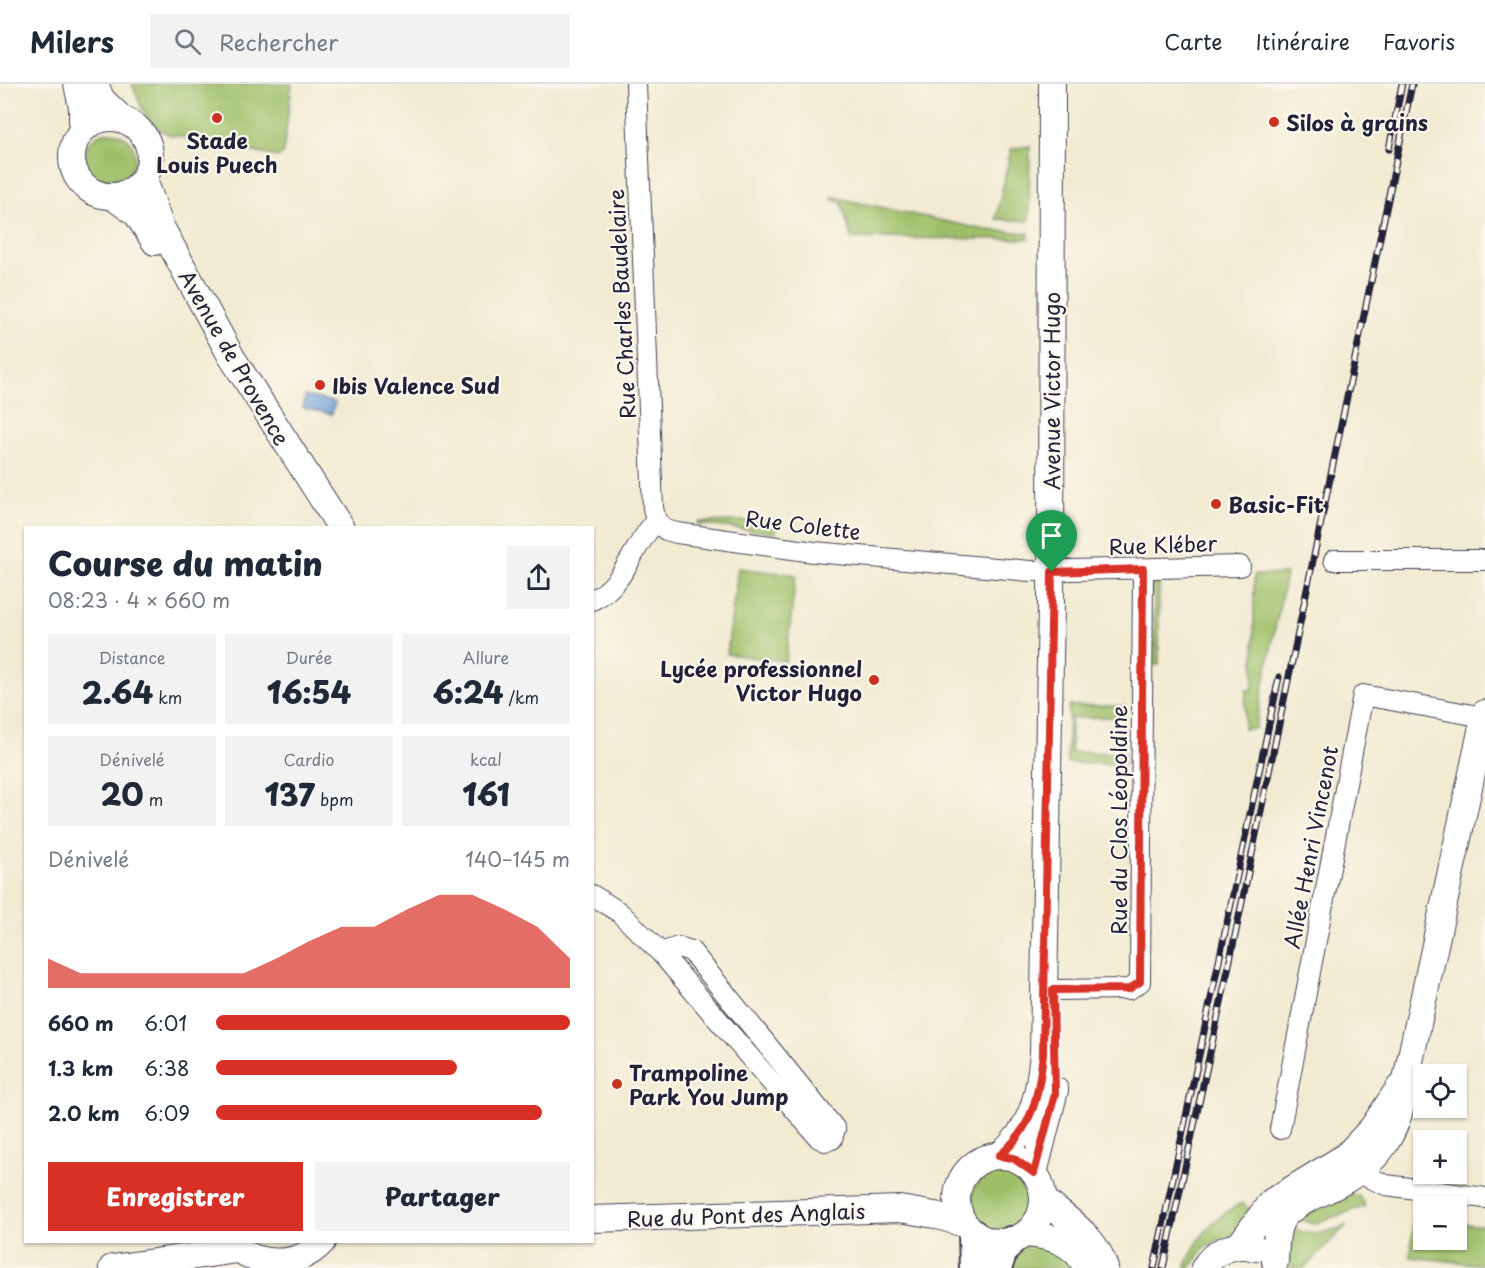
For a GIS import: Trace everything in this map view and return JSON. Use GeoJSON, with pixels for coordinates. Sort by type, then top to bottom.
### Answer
{"type":"FeatureCollection","features":[{"type":"Feature","properties":{"kind":"highway"},"geometry":{"type":"LineString","coordinates":[[969,1229],[974,1268]]}},
{"type":"Feature","properties":{"kind":"highway"},"geometry":{"type":"LineString","coordinates":[[997,1268],[1003,1251],[1018,1238]]}},
{"type":"Feature","properties":{"kind":"main road"},"geometry":{"type":"LineString","coordinates":[[77,84],[82,107],[82,130]]}},
{"type":"Feature","properties":{"kind":"main road"},"geometry":{"type":"LineString","coordinates":[[95,84],[102,100],[123,120],[143,134],[150,157],[144,179],[125,194],[113,197],[88,190],[75,176],[71,157],[72,147],[82,130],[101,119],[123,120]]}},
{"type":"Feature","properties":{"kind":"main road","name":"Avenue Victor Hugo"},"geometry":{"type":"LineString","coordinates":[[999,1156],[1020,1136],[1029,1121],[1037,1098],[1043,1053],[1052,572],[1052,84]]}},
{"type":"Feature","properties":{"kind":"main road","name":"Avenue de Provence"},"geometry":{"type":"LineString","coordinates":[[144,179],[160,225],[231,356],[340,526]]}},
{"type":"Feature","properties":{"kind":"main road","name":"Avenue de Provence"},"geometry":{"type":"LineString","coordinates":[[113,197],[133,211],[149,232],[242,398],[327,526]]}},
{"type":"Feature","properties":{"kind":"main road"},"geometry":{"type":"LineString","coordinates":[[1277,1265],[1278,1232],[1286,1215],[1296,1206],[1342,1184],[1373,1127],[1407,1075],[1484,715]]}},
{"type":"Feature","properties":{"kind":"main road","name":"Avenue Victor Hugo"},"geometry":{"type":"LineString","coordinates":[[1034,1173],[1055,1094],[1053,990],[1046,914]]}},
{"type":"Feature","properties":{"kind":"main road"},"geometry":{"type":"LineString","coordinates":[[1018,1238],[1039,1219],[1043,1199],[1042,1190],[1034,1173],[1013,1158],[989,1157],[970,1167],[959,1185],[956,1198],[958,1212],[969,1229],[991,1241],[1046,1236],[1061,1241],[1079,1255],[1087,1268]]}},
{"type":"Feature","properties":{"kind":"main road"},"geometry":{"type":"LineString","coordinates":[[1239,1246],[1271,1202],[1353,1164]]}},
{"type":"Feature","properties":{"kind":"main road","name":"Rue du Pont des Anglais"},"geometry":{"type":"LineString","coordinates":[[900,1209],[959,1185]]}},
{"type":"Feature","properties":{"kind":"main road"},"geometry":{"type":"LineString","coordinates":[[1043,1199],[1079,1227],[1096,1248],[1105,1268]]}},
{"type":"Feature","properties":{"kind":"main road","name":"Rue du Pont des Anglais"},"geometry":{"type":"LineString","coordinates":[[594,1219],[900,1209],[934,1215],[969,1229]]}},
{"type":"Feature","properties":{"kind":"main road"},"geometry":{"type":"LineString","coordinates":[[123,1267],[183,1243]]}},
{"type":"Feature","properties":{"kind":"main road"},"geometry":{"type":"LineString","coordinates":[[123,1267],[234,1246],[262,1266],[284,1266],[311,1256]]}},
{"type":"Feature","properties":{"kind":"main road"},"geometry":{"type":"LineString","coordinates":[[1204,1268],[1215,1254],[1239,1246],[1252,1247],[1277,1265]]}},
{"type":"Feature","properties":{"kind":"street","name":"Rue Charles Baudelaire"},"geometry":{"type":"LineString","coordinates":[[636,84],[653,507],[656,521]]}},
{"type":"Feature","properties":{"kind":"street","name":"Rue Colette"},"geometry":{"type":"LineString","coordinates":[[656,521],[666,530],[677,533],[814,552],[1052,572]]}},
{"type":"Feature","properties":{"kind":"street"},"geometry":{"type":"LineString","coordinates":[[594,599],[612,588],[640,539],[656,521]]}},
{"type":"Feature","properties":{"kind":"street"},"geometry":{"type":"LineString","coordinates":[[1334,560],[1485,560]]}},
{"type":"Feature","properties":{"kind":"street","name":"Rue Kléber"},"geometry":{"type":"LineString","coordinates":[[1052,572],[1240,566]]}},
{"type":"Feature","properties":{"kind":"street","name":"Rue du Clos Léopoldine"},"geometry":{"type":"LineString","coordinates":[[1053,990],[1129,989],[1140,982],[1143,569]]}},
{"type":"Feature","properties":{"kind":"street","name":"Allée Henri Vincenot"},"geometry":{"type":"LineString","coordinates":[[1280,1129],[1363,695],[1484,715]]}},
{"type":"Feature","properties":{"kind":"street"},"geometry":{"type":"LineString","coordinates":[[594,897],[619,912],[661,953],[819,1138],[832,1139],[835,1129],[691,951],[678,947],[661,953]]}},
{"type":"Feature","properties":{"kind":"street"},"geometry":{"type":"LineString","coordinates":[[1353,1164],[1373,1181],[1386,1185],[1485,1198]]}},
{"type":"Feature","properties":{"kind":"green space","name":"Stade Louis Puech"},"geometry":{"type":"Polygon","coordinates":[[[132,84],[292,84],[283,154],[278,157],[168,134],[149,120],[132,84]]]}},
{"type":"Feature","properties":{"kind":"green space"},"geometry":{"type":"Polygon","coordinates":[[[105,132],[115,132],[128,139],[135,152],[135,162],[128,175],[115,182],[105,182],[96,178],[89,171],[85,162],[85,152],[89,143],[96,136],[105,132]]]}},
{"type":"Feature","properties":{"kind":"green space"},"geometry":{"type":"Polygon","coordinates":[[[1030,146],[1029,221],[996,219],[1011,149],[1030,146]]]}},
{"type":"Feature","properties":{"kind":"green space"},"geometry":{"type":"Polygon","coordinates":[[[833,197],[985,230],[1029,233],[1029,239],[851,238],[842,203],[832,199],[833,197]]]}},
{"type":"Feature","properties":{"kind":"green space"},"geometry":{"type":"Polygon","coordinates":[[[781,520],[775,533],[698,524],[698,522],[781,520]]]}},
{"type":"Feature","properties":{"kind":"green space"},"geometry":{"type":"Polygon","coordinates":[[[738,568],[796,575],[786,661],[727,654],[738,568]]]}},
{"type":"Feature","properties":{"kind":"green space"},"geometry":{"type":"Polygon","coordinates":[[[1286,574],[1255,729],[1244,729],[1246,690],[1252,690],[1254,677],[1254,575],[1286,574]]]}},
{"type":"Feature","properties":{"kind":"green space"},"geometry":{"type":"Polygon","coordinates":[[[1153,583],[1159,583],[1159,665],[1152,665],[1149,660],[1154,660],[1154,595],[1149,595],[1153,583]]]}},
{"type":"Feature","properties":{"kind":"green space"},"geometry":{"type":"Polygon","coordinates":[[[1069,706],[1125,706],[1125,717],[1071,718],[1071,752],[1125,753],[1124,764],[1067,763],[1069,706]]]}},
{"type":"Feature","properties":{"kind":"green space"},"geometry":{"type":"Polygon","coordinates":[[[992,1174],[1004,1174],[1014,1178],[1022,1186],[1026,1202],[1022,1218],[1014,1226],[1004,1230],[992,1230],[982,1226],[974,1218],[970,1208],[970,1196],[974,1186],[982,1178],[992,1174]]]}},
{"type":"Feature","properties":{"kind":"green space"},"geometry":{"type":"Polygon","coordinates":[[[1343,1193],[1359,1196],[1365,1206],[1313,1224],[1298,1218],[1343,1193]]]}},
{"type":"Feature","properties":{"kind":"green space"},"geometry":{"type":"Polygon","coordinates":[[[1242,1203],[1251,1210],[1234,1233],[1205,1247],[1190,1268],[1185,1268],[1200,1238],[1214,1222],[1242,1203]]]}},
{"type":"Feature","properties":{"kind":"green space"},"geometry":{"type":"Polygon","coordinates":[[[1467,1224],[1485,1226],[1485,1265],[1410,1257],[1413,1228],[1413,1250],[1467,1250],[1467,1224]]]}},
{"type":"Feature","properties":{"kind":"green space"},"geometry":{"type":"Polygon","coordinates":[[[1347,1225],[1304,1268],[1291,1268],[1286,1255],[1291,1226],[1305,1232],[1319,1233],[1347,1225]]]}},
{"type":"Feature","properties":{"kind":"green space"},"geometry":{"type":"Polygon","coordinates":[[[1044,1242],[1078,1268],[1006,1268],[1020,1248],[1044,1242]]]}},
{"type":"Feature","properties":{"kind":"water"},"geometry":{"type":"Polygon","coordinates":[[[305,396],[335,402],[332,414],[303,408],[305,396]]]}},
{"type":"Feature","properties":{"kind":"railway"},"geometry":{"type":"LineString","coordinates":[[1389,149],[1402,84]]}},
{"type":"Feature","properties":{"kind":"railway"},"geometry":{"type":"LineString","coordinates":[[1163,1268],[1225,984],[1412,84]]}},
{"type":"Feature","properties":{"kind":"railway"},"geometry":{"type":"LineString","coordinates":[[1154,1268],[1279,677]]}},
{"type":"Feature","properties":{"kind":"place","name":"Stade Louis Puech"},"geometry":{"type":"Point","coordinates":[217,118]}},
{"type":"Feature","properties":{"kind":"place","name":"Silos à grains"},"geometry":{"type":"Point","coordinates":[1274,122]}},
{"type":"Feature","properties":{"kind":"place","name":"Ibis Valence Sud"},"geometry":{"type":"Point","coordinates":[320,385]}},
{"type":"Feature","properties":{"kind":"place","name":"Basic-Fit"},"geometry":{"type":"Point","coordinates":[1216,504]}},
{"type":"Feature","properties":{"kind":"place","name":"Lycée professionnel Victor Hugo"},"geometry":{"type":"Point","coordinates":[874,680]}},
{"type":"Feature","properties":{"kind":"place","name":"Trampoline Park You Jump"},"geometry":{"type":"Point","coordinates":[617,1084]}},
{"type":"Feature","properties":{"kind":"route"},"geometry":{"type":"LineString","coordinates":[[1143,569],[1141,974],[1140,982],[1129,989],[1053,990],[1056,1030],[1055,1094],[1034,1173],[1025,1164],[1013,1158],[999,1156],[1020,1136],[1029,1121],[1037,1098],[1043,1053],[1052,572],[1143,569]]}}]}
